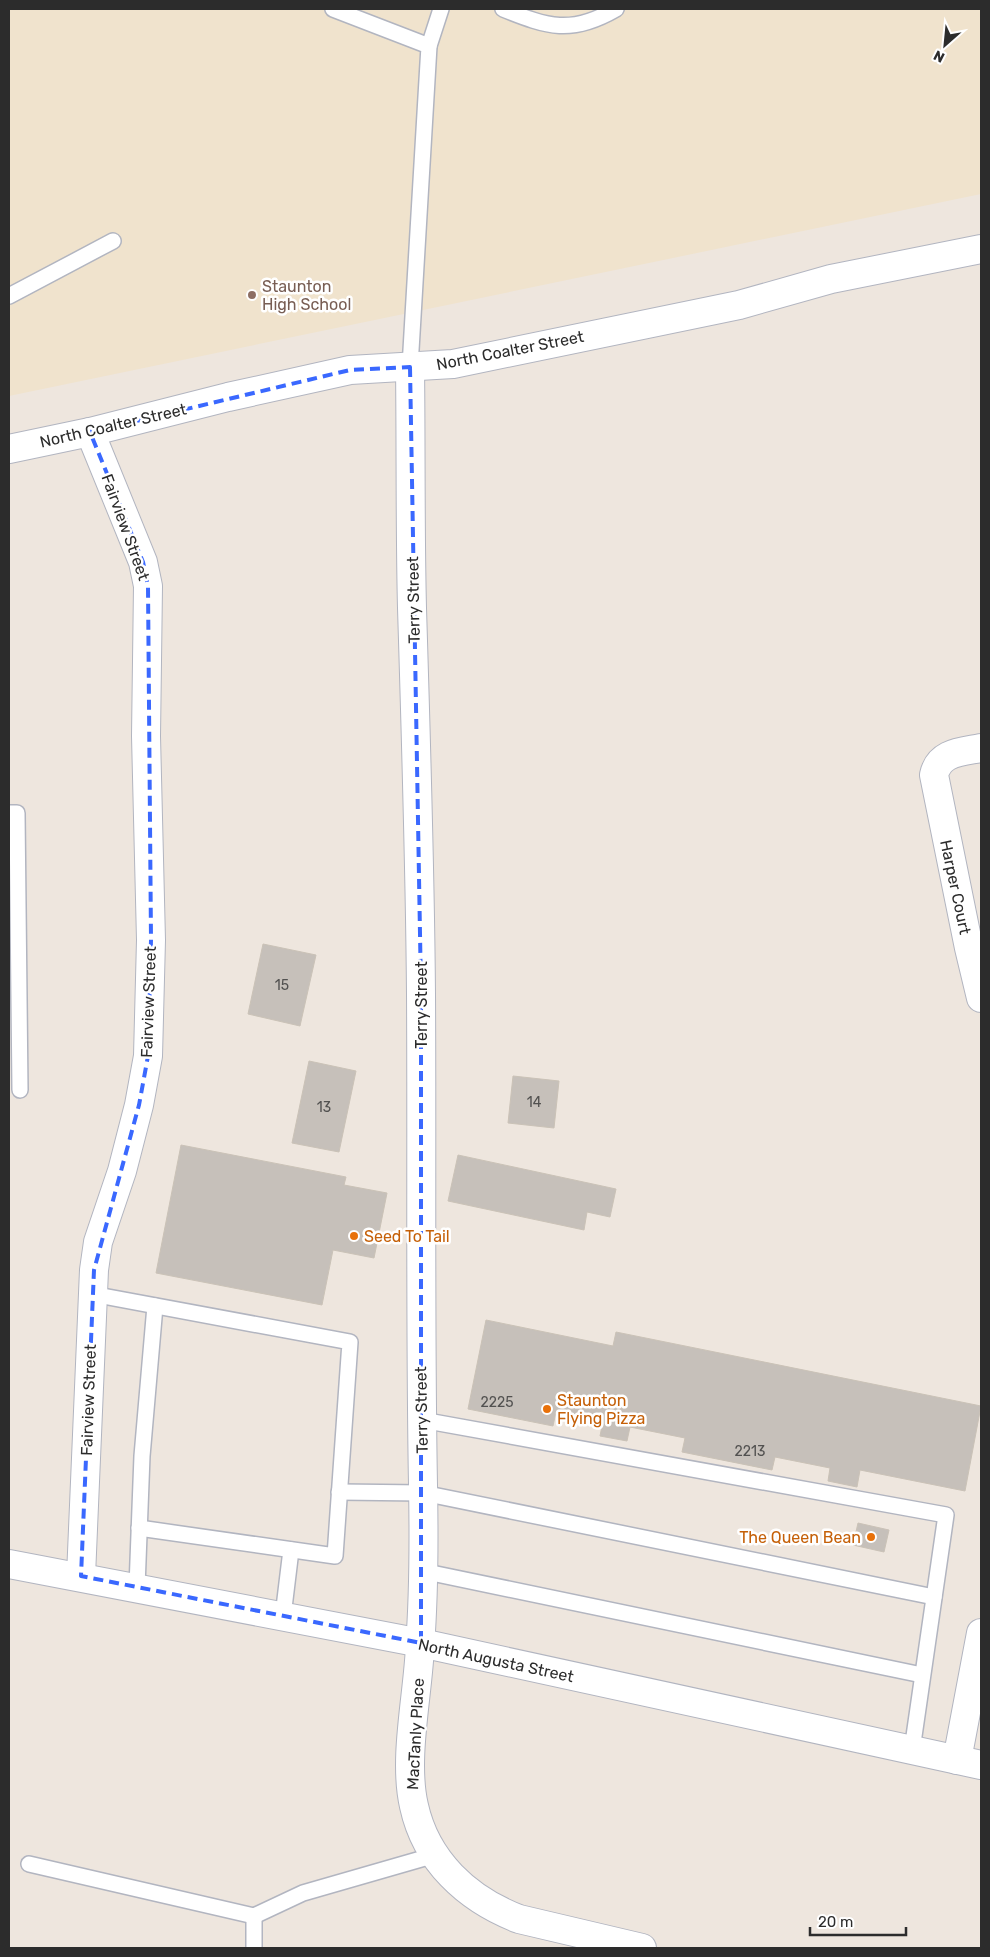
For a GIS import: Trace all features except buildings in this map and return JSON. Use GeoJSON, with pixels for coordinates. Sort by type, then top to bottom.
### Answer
{"type":"FeatureCollection","features":[{"type":"Feature","properties":{"kind":"street","name":"North Coalter Street"},"geometry":{"type":"LineString","coordinates":[[9,449],[90,432],[228,397],[350,370],[453,364],[730,307],[831,279],[981,249]]}},
{"type":"Feature","properties":{"kind":"street","name":"Terry Street"},"geometry":{"type":"LineString","coordinates":[[410,367],[412,607],[417,713],[421,990],[423,1493],[421,1644]]}},
{"type":"Feature","properties":{"kind":"street","name":"Fairview Street"},"geometry":{"type":"LineString","coordinates":[[80,1576],[92,1294],[98,1242],[122,1171],[139,1105],[148,1056],[150,940],[146,736],[148,586],[142,562],[90,432]]}},
{"type":"Feature","properties":{"kind":"street","name":"Harper Court"},"geometry":{"type":"LineString","coordinates":[[981,748],[948,755],[939,762],[934,776],[981,998]]}},
{"type":"Feature","properties":{"kind":"street","name":"North Augusta Street"},"geometry":{"type":"LineString","coordinates":[[9,1564],[137,1587],[421,1644],[969,1763]]}},
{"type":"Feature","properties":{"kind":"street"},"geometry":{"type":"LineString","coordinates":[[969,1763],[981,1633]]}},
{"type":"Feature","properties":{"kind":"street","name":"MacTanly Place"},"geometry":{"type":"LineString","coordinates":[[421,1644],[410,1783],[417,1817],[435,1856],[455,1881],[476,1898],[500,1912],[518,1919],[642,1948]]}},
{"type":"Feature","properties":{"kind":"lane"},"geometry":{"type":"LineString","coordinates":[[333,9],[429,46]]}},
{"type":"Feature","properties":{"kind":"lane"},"geometry":{"type":"LineString","coordinates":[[410,367],[429,46],[441,9]]}},
{"type":"Feature","properties":{"kind":"lane"},"geometry":{"type":"LineString","coordinates":[[503,9],[535,22],[567,26],[595,21],[616,9]]}},
{"type":"Feature","properties":{"kind":"lane"},"geometry":{"type":"LineString","coordinates":[[9,296],[112,241]]}},
{"type":"Feature","properties":{"kind":"lane"},"geometry":{"type":"LineString","coordinates":[[9,814],[17,813],[20,1090]]}},
{"type":"Feature","properties":{"kind":"lane"},"geometry":{"type":"LineString","coordinates":[[92,1294],[350,1342],[335,1556],[139,1528]]}},
{"type":"Feature","properties":{"kind":"lane"},"geometry":{"type":"LineString","coordinates":[[137,1587],[142,1456],[155,1306]]}},
{"type":"Feature","properties":{"kind":"lane"},"geometry":{"type":"LineString","coordinates":[[422,1420],[946,1515],[912,1750]]}},
{"type":"Feature","properties":{"kind":"lane"},"geometry":{"type":"LineString","coordinates":[[339,1492],[423,1493],[934,1597]]}},
{"type":"Feature","properties":{"kind":"lane"},"geometry":{"type":"LineString","coordinates":[[283,1616],[291,1550]]}},
{"type":"Feature","properties":{"kind":"lane"},"geometry":{"type":"LineString","coordinates":[[422,1572],[922,1675]]}},
{"type":"Feature","properties":{"kind":"lane"},"geometry":{"type":"LineString","coordinates":[[29,1864],[254,1916],[303,1893],[435,1856]]}},
{"type":"Feature","properties":{"kind":"lane"},"geometry":{"type":"LineString","coordinates":[[254,1916],[254,1948]]}},
{"type":"Feature","properties":{"kind":"highlighted area"},"geometry":{"type":"Polygon","coordinates":[[[410,367],[421,990],[421,1643],[81,1576],[94,1270],[139,1105],[148,1056],[151,940],[148,586],[143,562],[90,432],[350,370],[410,367]]]}},
{"type":"Feature","properties":{"kind":"shaded area","name":"Staunton High School"},"geometry":{"type":"Polygon","coordinates":[[[9,9],[981,9],[981,194],[9,396],[9,9]]]}},
{"type":"Feature","properties":{"kind":"place","name":"Staunton High School"},"geometry":{"type":"Point","coordinates":[252,295]}},
{"type":"Feature","properties":{"kind":"place","name":"Seed To Tail"},"geometry":{"type":"Point","coordinates":[354,1236]}},
{"type":"Feature","properties":{"kind":"place","name":"Staunton Flying Pizza"},"geometry":{"type":"Point","coordinates":[547,1409]}},
{"type":"Feature","properties":{"kind":"place","name":"The Queen Bean"},"geometry":{"type":"Point","coordinates":[871,1537]}}]}
